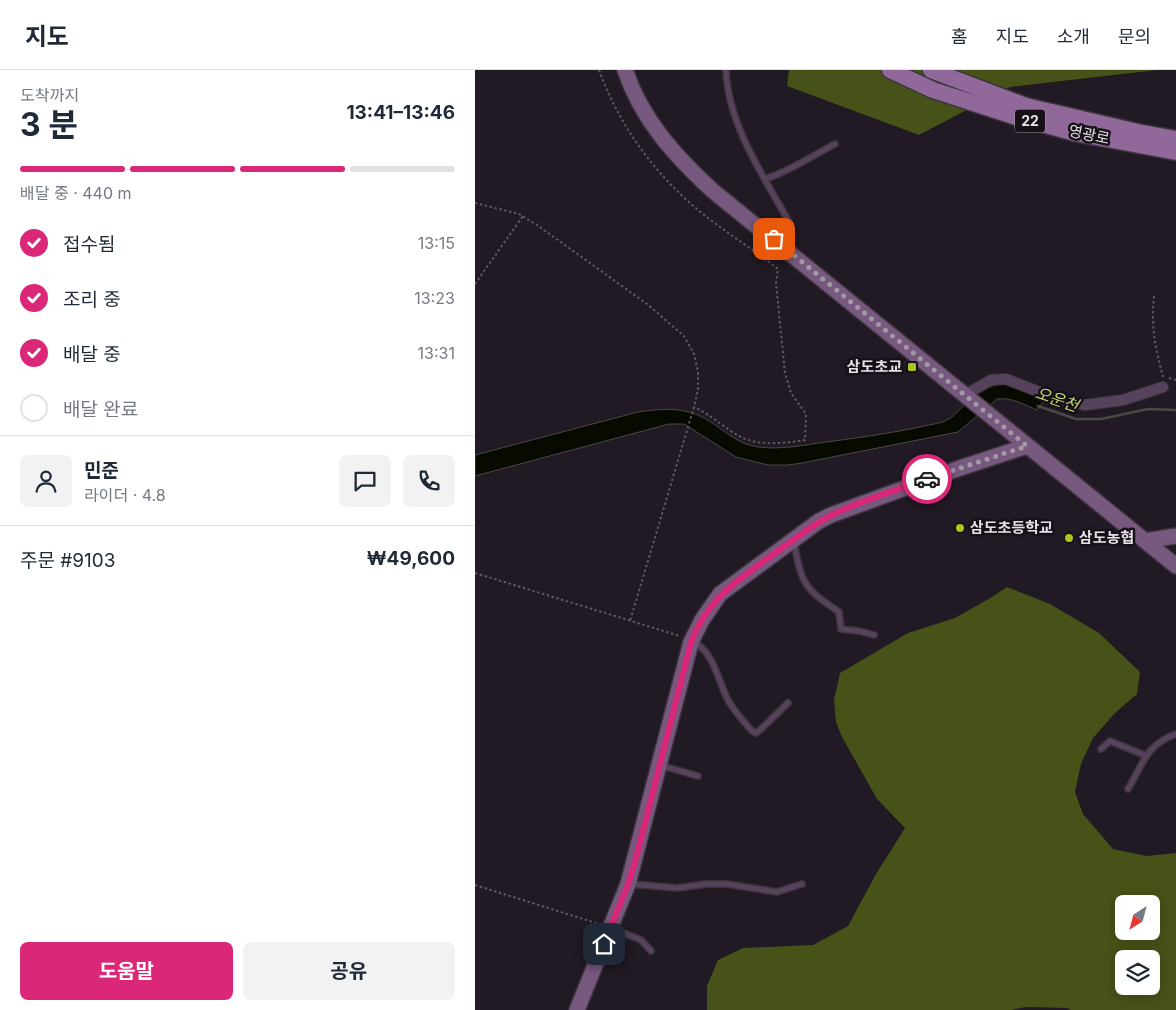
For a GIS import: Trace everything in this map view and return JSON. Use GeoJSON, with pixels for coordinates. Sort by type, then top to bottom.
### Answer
{"type":"FeatureCollection","features":[{"type":"Feature","properties":{"kind":"main road"},"geometry":{"type":"LineString","coordinates":[[625,70],[631,88],[662,139],[678,158],[713,191],[1176,566]]}},
{"type":"Feature","properties":{"kind":"main road","name":"영광로"},"geometry":{"type":"LineString","coordinates":[[890,70],[933,90],[1013,116],[1075,133],[1176,152]]}},
{"type":"Feature","properties":{"kind":"main road","name":"영광로"},"geometry":{"type":"LineString","coordinates":[[931,70],[1025,106],[1176,139]]}},
{"type":"Feature","properties":{"kind":"main road"},"geometry":{"type":"LineString","coordinates":[[578,1010],[628,884],[692,640],[702,620],[721,594],[819,521],[853,506],[1027,446]]}},
{"type":"Feature","properties":{"kind":"main road"},"geometry":{"type":"LineString","coordinates":[[1145,541],[1176,536]]}},
{"type":"Feature","properties":{"kind":"street"},"geometry":{"type":"LineString","coordinates":[[965,395],[991,380],[1006,379],[1085,406],[1123,400],[1163,387]]}},
{"type":"Feature","properties":{"kind":"lane"},"geometry":{"type":"LineString","coordinates":[[726,70],[730,101],[743,136],[789,222],[774,239]]}},
{"type":"Feature","properties":{"kind":"lane"},"geometry":{"type":"LineString","coordinates":[[765,179],[789,169],[835,144]]}},
{"type":"Feature","properties":{"kind":"lane"},"geometry":{"type":"LineString","coordinates":[[793,540],[802,578],[816,596],[839,612],[841,629],[874,635]]}},
{"type":"Feature","properties":{"kind":"lane"},"geometry":{"type":"LineString","coordinates":[[692,640],[704,649],[732,707],[752,731],[760,730],[788,703]]}},
{"type":"Feature","properties":{"kind":"lane"},"geometry":{"type":"LineString","coordinates":[[1127,789],[1137,769],[1147,756],[1162,741],[1176,734]]}},
{"type":"Feature","properties":{"kind":"lane"},"geometry":{"type":"LineString","coordinates":[[1101,749],[1110,741],[1147,756]]}},
{"type":"Feature","properties":{"kind":"lane"},"geometry":{"type":"LineString","coordinates":[[659,765],[698,776]]}},
{"type":"Feature","properties":{"kind":"lane"},"geometry":{"type":"LineString","coordinates":[[628,884],[677,888],[706,884],[727,884],[777,892],[802,884]]}},
{"type":"Feature","properties":{"kind":"lane"},"geometry":{"type":"LineString","coordinates":[[610,928],[641,940],[651,951]]}},
{"type":"Feature","properties":{"kind":"path"},"geometry":{"type":"LineString","coordinates":[[599,70],[629,132],[641,152],[661,175],[715,224],[778,269],[777,283],[785,373],[791,392],[807,414],[805,440],[769,443],[751,441],[743,438],[714,418],[694,409]]}},
{"type":"Feature","properties":{"kind":"path"},"geometry":{"type":"LineString","coordinates":[[475,203],[523,216],[537,225],[647,304],[684,336],[694,354],[698,372],[694,409],[630,621]]}},
{"type":"Feature","properties":{"kind":"path"},"geometry":{"type":"LineString","coordinates":[[475,284],[523,216]]}},
{"type":"Feature","properties":{"kind":"path"},"geometry":{"type":"LineString","coordinates":[[1154,296],[1153,338],[1163,377],[1176,380]]}},
{"type":"Feature","properties":{"kind":"path"},"geometry":{"type":"LineString","coordinates":[[475,573],[692,640]]}},
{"type":"Feature","properties":{"kind":"path"},"geometry":{"type":"LineString","coordinates":[[475,885],[610,928]]}},
{"type":"Feature","properties":{"kind":"green space"},"geometry":{"type":"Polygon","coordinates":[[[789,70],[1157,70],[1010,87],[919,135],[787,86],[789,70]]]}},
{"type":"Feature","properties":{"kind":"green space"},"geometry":{"type":"Polygon","coordinates":[[[1007,587],[1050,604],[1099,633],[1140,672],[1137,694],[1115,713],[1093,738],[1081,764],[1075,792],[1083,814],[1113,849],[1146,856],[1176,853],[1176,1010],[1071,1010],[1067,1008],[1025,1007],[1011,1010],[707,1010],[707,986],[718,960],[743,948],[813,945],[848,926],[876,874],[905,828],[877,799],[842,737],[836,722],[834,700],[840,673],[908,633],[955,618],[1007,587]]]}},
{"type":"Feature","properties":{"kind":"shaded area"},"geometry":{"type":"Polygon","coordinates":[[[998,384],[1008,384],[1045,399],[1037,410],[1013,400],[997,399],[958,432],[788,465],[768,465],[736,457],[684,424],[669,424],[475,476],[475,455],[638,412],[668,409],[691,412],[706,419],[741,442],[758,447],[784,448],[870,436],[943,422],[952,417],[979,391],[998,384]]]}},
{"type":"Feature","properties":{"kind":"waterway","name":"오운천"},"geometry":{"type":"LineString","coordinates":[[1038,406],[1076,419],[1101,419],[1148,409],[1176,410]]}},
{"type":"Feature","properties":{"kind":"way so far"},"geometry":{"type":"LineString","coordinates":[[774,239],[1027,446],[927,479]]}},
{"type":"Feature","properties":{"kind":"place","name":"삼도초교"},"geometry":{"type":"Point","coordinates":[912,367]}},
{"type":"Feature","properties":{"kind":"place","name":"삼도초등학교"},"geometry":{"type":"Point","coordinates":[960,528]}},
{"type":"Feature","properties":{"kind":"place","name":"삼도농협"},"geometry":{"type":"Point","coordinates":[1069,538]}},
{"type":"Feature","properties":{"kind":"route"},"geometry":{"type":"LineString","coordinates":[[604,944],[635,862],[691,642],[713,603],[728,587],[819,521],[853,506],[927,479]]}}]}
